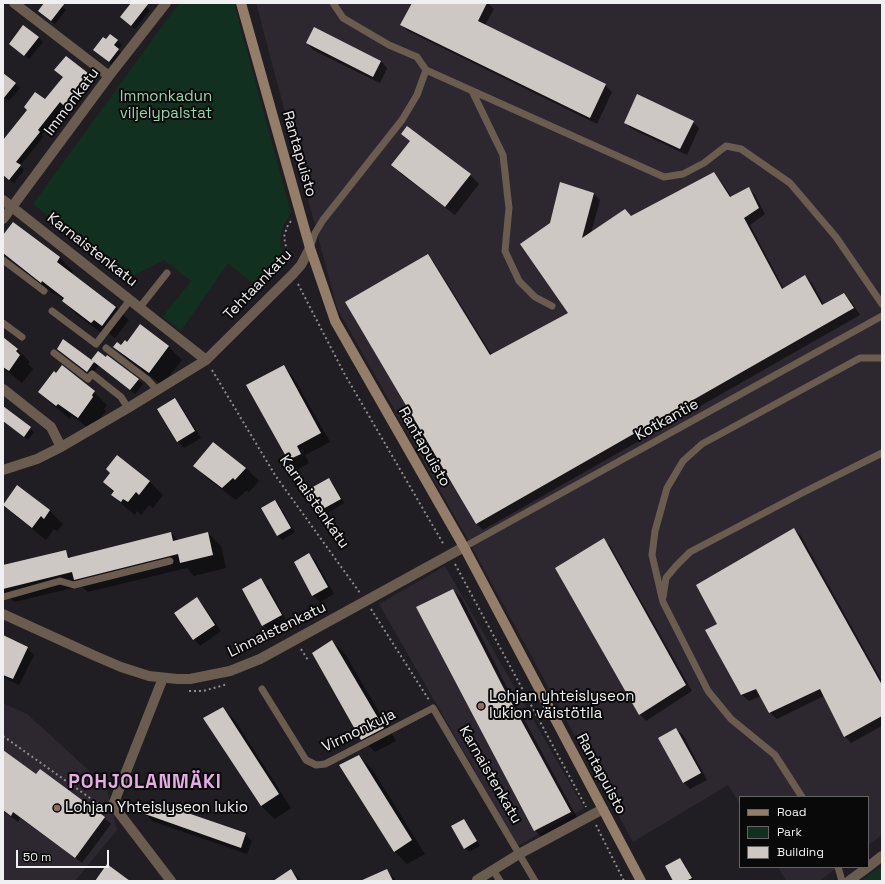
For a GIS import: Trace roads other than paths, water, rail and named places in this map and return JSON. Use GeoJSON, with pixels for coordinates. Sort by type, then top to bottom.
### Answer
{"type":"FeatureCollection","features":[{"type":"Feature","properties":{"kind":"street"},"geometry":{"type":"LineString","coordinates":[[14,3],[109,76]]}},
{"type":"Feature","properties":{"kind":"street","name":"Immonkatu"},"geometry":{"type":"LineString","coordinates":[[3,219],[109,76],[166,3]]}},
{"type":"Feature","properties":{"kind":"street","name":"Rantapuisto"},"geometry":{"type":"LineString","coordinates":[[241,3],[310,248],[335,321],[464,547],[641,881]]}},
{"type":"Feature","properties":{"kind":"street","name":"Karnaistenkatu"},"geometry":{"type":"LineString","coordinates":[[3,200],[206,360]]}},
{"type":"Feature","properties":{"kind":"street","name":"Tehtaankatu"},"geometry":{"type":"LineString","coordinates":[[3,470],[37,458],[61,447],[206,360],[293,274],[301,265],[310,248]]}},
{"type":"Feature","properties":{"kind":"street"},"geometry":{"type":"LineString","coordinates":[[3,389],[51,426],[61,447]]}},
{"type":"Feature","properties":{"kind":"street","name":"Linnaistenkatu"},"geometry":{"type":"LineString","coordinates":[[3,614],[93,656],[149,676],[190,679],[230,671],[260,659],[464,547]]}},
{"type":"Feature","properties":{"kind":"street"},"geometry":{"type":"LineString","coordinates":[[163,678],[113,805],[171,881]]}},
{"type":"Feature","properties":{"kind":"street"},"geometry":{"type":"LineString","coordinates":[[476,881],[519,854],[603,809]]}},
{"type":"Feature","properties":{"kind":"street"},"geometry":{"type":"LineString","coordinates":[[869,866],[882,856]]}},
{"type":"Feature","properties":{"kind":"street"},"geometry":{"type":"LineString","coordinates":[[849,881],[867,868]]}},
{"type":"Feature","properties":{"kind":"lane"},"geometry":{"type":"LineString","coordinates":[[333,3],[343,18],[389,45],[417,57],[426,70],[664,177],[683,174],[704,163],[726,146],[741,149],[790,184],[836,237],[882,304]]}},
{"type":"Feature","properties":{"kind":"lane","name":"Tehtaankatu"},"geometry":{"type":"LineString","coordinates":[[310,248],[315,233],[323,220],[402,120],[417,95],[426,70]]}},
{"type":"Feature","properties":{"kind":"lane"},"geometry":{"type":"LineString","coordinates":[[472,91],[503,155],[509,208],[505,251],[519,281],[535,297],[552,306]]}},
{"type":"Feature","properties":{"kind":"lane"},"geometry":{"type":"LineString","coordinates":[[3,260],[44,291]]}},
{"type":"Feature","properties":{"kind":"lane"},"geometry":{"type":"LineString","coordinates":[[140,307],[167,273]]}},
{"type":"Feature","properties":{"kind":"lane"},"geometry":{"type":"LineString","coordinates":[[52,311],[96,344],[130,300]]}},
{"type":"Feature","properties":{"kind":"lane","name":"Kotkantie"},"geometry":{"type":"LineString","coordinates":[[464,547],[882,316]]}},
{"type":"Feature","properties":{"kind":"lane"},"geometry":{"type":"LineString","coordinates":[[3,323],[22,337]]}},
{"type":"Feature","properties":{"kind":"lane"},"geometry":{"type":"LineString","coordinates":[[106,348],[148,380],[157,390]]}},
{"type":"Feature","properties":{"kind":"lane"},"geometry":{"type":"LineString","coordinates":[[54,354],[88,379],[92,374],[121,397],[128,408]]}},
{"type":"Feature","properties":{"kind":"lane"},"geometry":{"type":"LineString","coordinates":[[801,796],[775,755],[731,719],[708,691],[663,602],[652,555],[655,531],[667,488],[683,461],[702,444],[860,358],[882,358]]}},
{"type":"Feature","properties":{"kind":"lane"},"geometry":{"type":"LineString","coordinates":[[663,602],[666,578],[690,552],[882,453]]}},
{"type":"Feature","properties":{"kind":"lane"},"geometry":{"type":"LineString","coordinates":[[3,597],[60,581],[74,585],[170,561]]}},
{"type":"Feature","properties":{"kind":"lane","name":"Virmonkuja"},"geometry":{"type":"LineString","coordinates":[[262,689],[306,760],[316,765],[325,764],[433,708]]}},
{"type":"Feature","properties":{"kind":"lane","name":"Karnaistenkatu"},"geometry":{"type":"LineString","coordinates":[[433,708],[535,881]]}},
{"type":"Feature","properties":{"kind":"lane"},"geometry":{"type":"LineString","coordinates":[[838,868],[842,881]]}},
{"type":"Feature","properties":{"kind":"lane"},"geometry":{"type":"LineString","coordinates":[[493,870],[500,881]]}},
{"type":"Feature","properties":{"kind":"place","name":"Lohjan yhteislyseon lukion väistötila"},"geometry":{"type":"Point","coordinates":[481,706]}},
{"type":"Feature","properties":{"kind":"place","name":"Lohjan Yhteislyseon lukio"},"geometry":{"type":"Point","coordinates":[57,808]}},
{"type":"Feature","properties":{"kind":"district","name":"POHJOLANMÄKI"},"geometry":{"type":"Point","coordinates":[145,783]}},
{"type":"Feature","properties":{"kind":"park label","name":"Immonkadun viljelypalstat"},"geometry":{"type":"Point","coordinates":[166,106]}}]}
